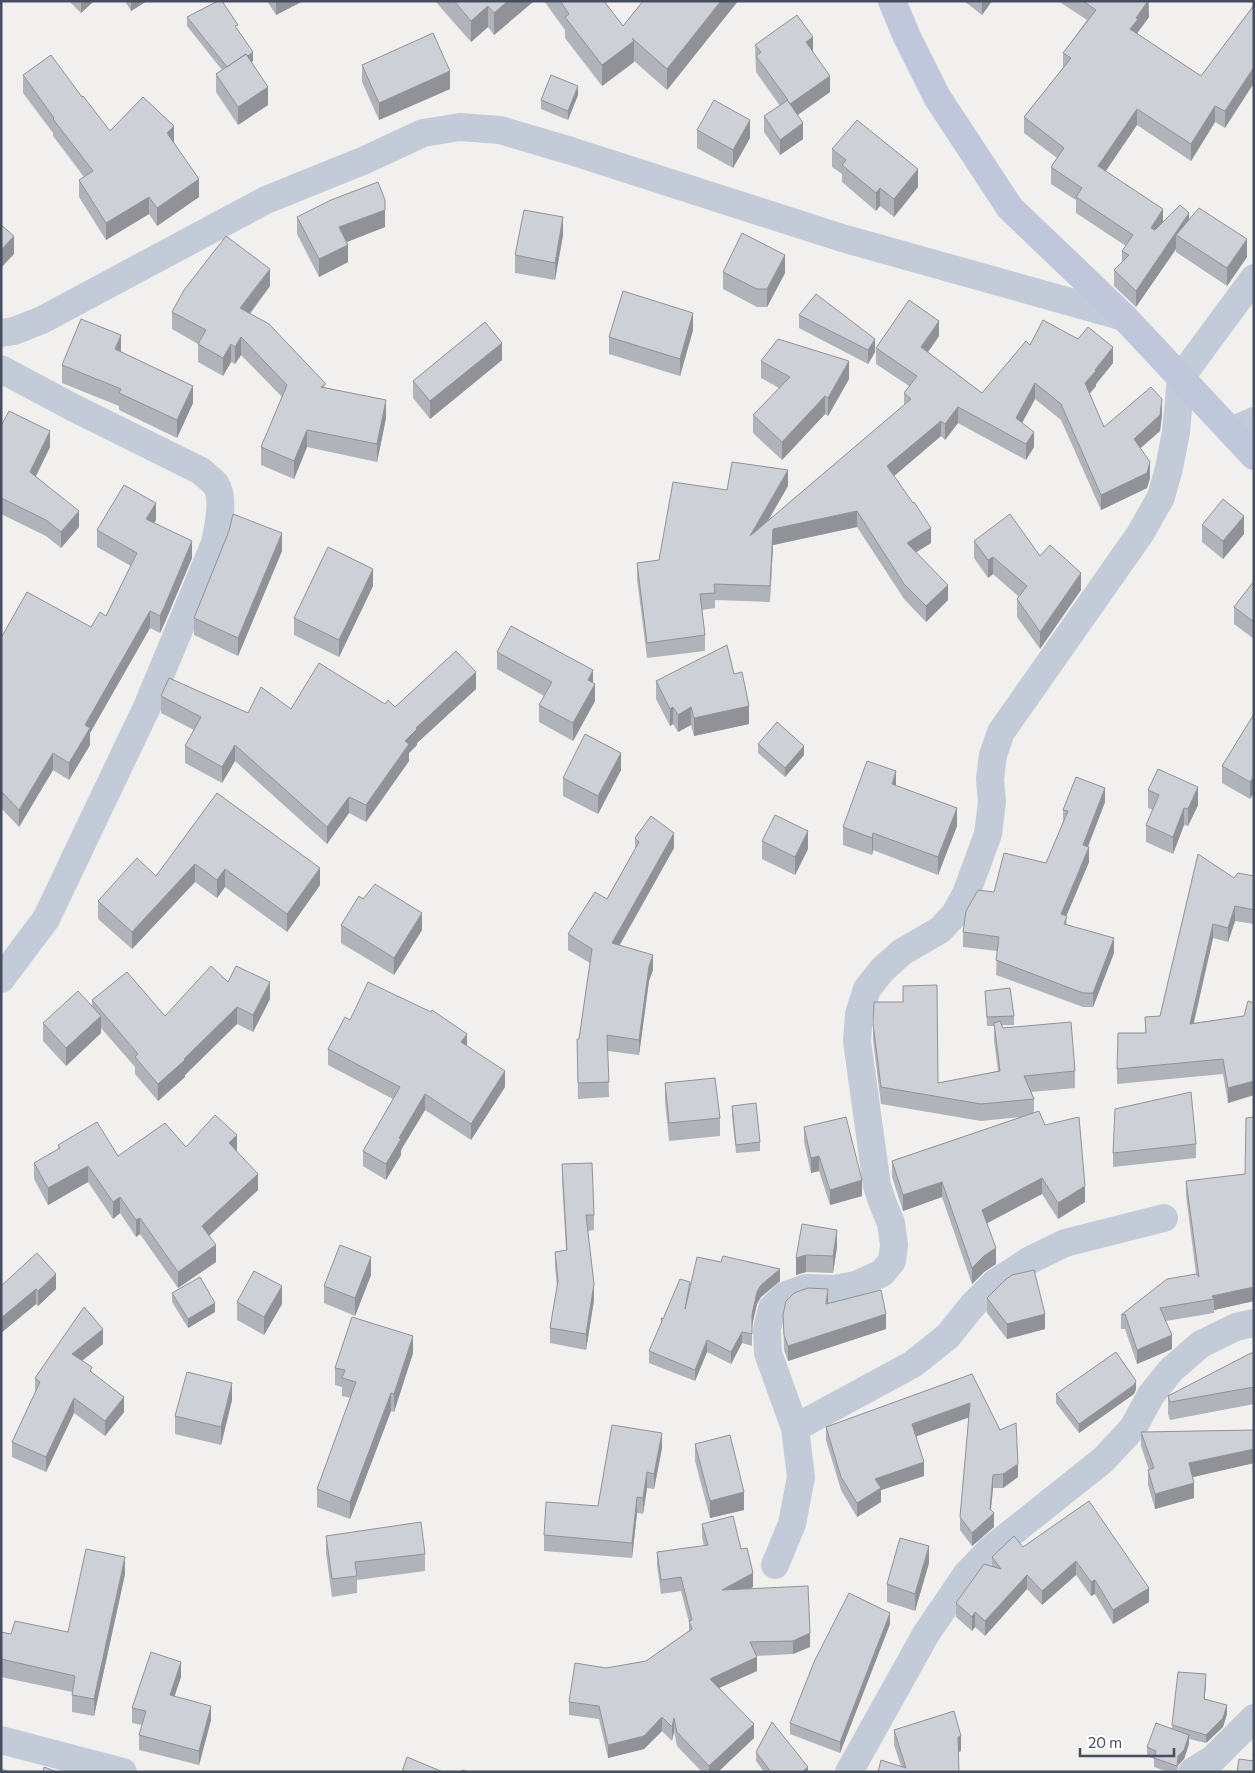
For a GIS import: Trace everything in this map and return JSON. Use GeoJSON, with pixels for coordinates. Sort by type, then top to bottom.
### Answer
{"type":"FeatureCollection","features":[{"type":"Feature","properties":{"kind":"street"},"geometry":{"type":"LineString","coordinates":[[892,1],[907,37],[937,97],[1010,208],[1124,317],[1181,377],[1243,426],[1254,456]]}},
{"type":"Feature","properties":{"kind":"street"},"geometry":{"type":"LineString","coordinates":[[1,333],[14,331],[42,320],[266,200],[365,160],[423,133],[460,127],[500,130],[572,151],[842,238],[1124,317]]}},
{"type":"Feature","properties":{"kind":"street"},"geometry":{"type":"LineString","coordinates":[[775,1565],[792,1524],[801,1477],[795,1428],[768,1354],[766,1329],[772,1308],[786,1295],[806,1288],[834,1289],[856,1285],[882,1273],[892,1262],[894,1246],[891,1223],[882,1204],[877,1186],[857,1041],[859,1014],[866,989],[882,970],[902,952],[940,930],[955,914],[966,894],[988,834],[992,802],[990,778],[1000,732],[1140,534],[1161,497],[1174,441],[1181,377],[1254,278]]}},
{"type":"Feature","properties":{"kind":"street"},"geometry":{"type":"LineString","coordinates":[[1,369],[201,472],[216,486],[220,503],[215,543],[147,707],[46,919],[1,979]]}},
{"type":"Feature","properties":{"kind":"street"},"geometry":{"type":"LineString","coordinates":[[795,1428],[913,1364],[948,1336],[972,1306],[996,1283],[1030,1260],[1065,1243],[1164,1218]]}},
{"type":"Feature","properties":{"kind":"street"},"geometry":{"type":"LineString","coordinates":[[849,1772],[926,1634],[966,1575],[990,1550],[1103,1460],[1133,1428],[1151,1395],[1171,1370],[1201,1344],[1236,1327],[1254,1323]]}},
{"type":"Feature","properties":{"kind":"street"},"geometry":{"type":"LineString","coordinates":[[1192,1772],[1213,1759],[1254,1718]]}},
{"type":"Feature","properties":{"kind":"street"},"geometry":{"type":"LineString","coordinates":[[1,1740],[123,1772]]}},
{"type":"Feature","properties":{"kind":"building"},"geometry":{"type":"Polygon","coordinates":[[[218,1],[222,1],[238,25],[235,26],[253,52],[248,56],[246,54],[227,67],[187,17],[218,1]]]}},
{"type":"Feature","properties":{"kind":"building"},"geometry":{"type":"Polygon","coordinates":[[[454,1],[508,1],[494,13],[488,6],[471,21],[454,1]]]}},
{"type":"Feature","properties":{"kind":"building"},"geometry":{"type":"Polygon","coordinates":[[[560,1],[604,1],[623,26],[643,1],[721,1],[667,69],[632,38],[634,41],[602,65],[565,17],[569,14],[560,1]]]}},
{"type":"Feature","properties":{"kind":"building"},"geometry":{"type":"Polygon","coordinates":[[[1083,1],[1148,1],[1130,29],[1201,76],[1254,5],[1254,67],[1225,111],[1215,106],[1191,144],[1137,109],[1098,166],[1163,209],[1151,228],[1155,230],[1180,205],[1189,213],[1136,291],[1114,270],[1129,255],[1122,251],[1133,235],[1076,197],[1082,188],[1051,167],[1064,148],[1024,117],[1071,58],[1063,53],[1096,10],[1083,1]]]}},
{"type":"Feature","properties":{"kind":"building"},"geometry":{"type":"Polygon","coordinates":[[[797,15],[813,37],[806,42],[830,76],[790,104],[803,123],[780,140],[764,116],[788,100],[756,56],[761,52],[755,45],[797,15]]]}},
{"type":"Feature","properties":{"kind":"building"},"geometry":{"type":"Polygon","coordinates":[[[433,33],[450,71],[379,103],[362,65],[433,33]]]}},
{"type":"Feature","properties":{"kind":"building"},"geometry":{"type":"Polygon","coordinates":[[[246,54],[268,87],[238,107],[216,74],[246,54]]]}},
{"type":"Feature","properties":{"kind":"building"},"geometry":{"type":"Polygon","coordinates":[[[51,55],[110,131],[143,97],[174,126],[167,133],[199,179],[157,208],[149,197],[106,223],[79,180],[93,171],[53,119],[23,75],[51,55]]]}},
{"type":"Feature","properties":{"kind":"building"},"geometry":{"type":"Polygon","coordinates":[[[551,75],[578,86],[568,111],[541,100],[551,75]]]}},
{"type":"Feature","properties":{"kind":"building"},"geometry":{"type":"Polygon","coordinates":[[[714,100],[750,120],[733,150],[697,130],[714,100]]]}},
{"type":"Feature","properties":{"kind":"building"},"geometry":{"type":"Polygon","coordinates":[[[857,120],[918,169],[894,199],[880,188],[876,193],[842,165],[846,160],[832,149],[857,120]]]}},
{"type":"Feature","properties":{"kind":"building"},"geometry":{"type":"Polygon","coordinates":[[[378,182],[385,200],[385,210],[339,227],[348,245],[319,259],[297,217],[331,200],[378,182]]]}},
{"type":"Feature","properties":{"kind":"building"},"geometry":{"type":"Polygon","coordinates":[[[1199,208],[1247,239],[1227,268],[1176,235],[1199,208]]]}},
{"type":"Feature","properties":{"kind":"building"},"geometry":{"type":"Polygon","coordinates":[[[524,210],[563,217],[555,263],[515,255],[524,210]]]}},
{"type":"Feature","properties":{"kind":"building"},"geometry":{"type":"Polygon","coordinates":[[[1,225],[14,236],[1,250],[1,225]]]}},
{"type":"Feature","properties":{"kind":"building"},"geometry":{"type":"Polygon","coordinates":[[[742,233],[785,255],[767,289],[757,289],[723,272],[742,233]]]}},
{"type":"Feature","properties":{"kind":"building"},"geometry":{"type":"Polygon","coordinates":[[[226,236],[270,269],[240,308],[269,324],[326,384],[321,387],[386,400],[377,444],[307,430],[294,461],[261,447],[287,385],[241,337],[235,347],[231,344],[223,358],[198,344],[206,330],[172,312],[184,290],[226,236]]]}},
{"type":"Feature","properties":{"kind":"building"},"geometry":{"type":"Polygon","coordinates":[[[623,291],[693,313],[680,359],[609,337],[623,291]]]}},
{"type":"Feature","properties":{"kind":"building"},"geometry":{"type":"Polygon","coordinates":[[[816,294],[875,339],[868,350],[799,315],[816,294]]]}},
{"type":"Feature","properties":{"kind":"building"},"geometry":{"type":"Polygon","coordinates":[[[909,300],[939,321],[921,347],[982,393],[1026,341],[1030,345],[1043,320],[1078,339],[1088,327],[1113,347],[1085,383],[1104,427],[1151,387],[1162,399],[1160,415],[1134,439],[1150,462],[1147,473],[1101,495],[1061,404],[1035,383],[1016,418],[1034,432],[1026,444],[958,407],[945,424],[941,421],[887,466],[931,528],[907,543],[948,585],[926,606],[904,584],[857,511],[773,529],[770,586],[714,584],[715,593],[700,594],[705,635],[647,643],[637,563],[659,560],[673,482],[727,490],[732,462],[788,470],[750,536],[911,399],[904,393],[917,376],[876,348],[909,300]]]}},
{"type":"Feature","properties":{"kind":"building"},"geometry":{"type":"Polygon","coordinates":[[[81,319],[121,335],[115,349],[193,386],[177,420],[119,393],[121,389],[62,365],[81,319]]]}},
{"type":"Feature","properties":{"kind":"building"},"geometry":{"type":"Polygon","coordinates":[[[485,322],[502,343],[430,401],[413,381],[485,322]]]}},
{"type":"Feature","properties":{"kind":"building"},"geometry":{"type":"Polygon","coordinates":[[[778,339],[849,361],[828,398],[825,396],[782,442],[753,415],[790,377],[761,361],[778,339]]]}},
{"type":"Feature","properties":{"kind":"building"},"geometry":{"type":"Polygon","coordinates":[[[9,411],[50,431],[30,472],[79,511],[61,532],[46,520],[1,498],[1,426],[9,411]]]}},
{"type":"Feature","properties":{"kind":"building"},"geometry":{"type":"Polygon","coordinates":[[[124,485],[156,503],[146,519],[192,541],[160,616],[150,611],[85,725],[90,728],[69,763],[53,753],[19,810],[1,791],[1,638],[27,592],[91,627],[100,612],[106,616],[137,553],[97,530],[124,485]]]}},
{"type":"Feature","properties":{"kind":"building"},"geometry":{"type":"Polygon","coordinates":[[[1223,499],[1244,516],[1223,541],[1202,525],[1223,499]]]}},
{"type":"Feature","properties":{"kind":"building"},"geometry":{"type":"Polygon","coordinates":[[[233,514],[282,533],[238,638],[194,618],[229,531],[233,514]]]}},
{"type":"Feature","properties":{"kind":"building"},"geometry":{"type":"Polygon","coordinates":[[[1010,514],[1040,556],[1050,545],[1081,573],[1040,632],[1017,599],[1027,586],[993,557],[988,560],[974,541],[1010,514]]]}},
{"type":"Feature","properties":{"kind":"building"},"geometry":{"type":"Polygon","coordinates":[[[328,547],[373,569],[339,640],[294,618],[328,547]]]}},
{"type":"Feature","properties":{"kind":"building"},"geometry":{"type":"Polygon","coordinates":[[[1254,581],[1254,622],[1234,607],[1254,581]]]}},
{"type":"Feature","properties":{"kind":"building"},"geometry":{"type":"Polygon","coordinates":[[[511,626],[593,670],[588,680],[595,684],[573,723],[539,705],[552,682],[497,652],[511,626]]]}},
{"type":"Feature","properties":{"kind":"building"},"geometry":{"type":"Polygon","coordinates":[[[727,645],[734,674],[742,672],[749,706],[694,718],[691,707],[678,715],[673,707],[670,709],[656,681],[727,645]]]}},
{"type":"Feature","properties":{"kind":"building"},"geometry":{"type":"Polygon","coordinates":[[[456,651],[476,672],[416,728],[405,741],[409,744],[366,805],[349,797],[327,827],[235,745],[222,767],[185,746],[201,717],[161,696],[169,678],[248,713],[261,687],[291,709],[319,663],[385,704],[388,700],[395,707],[456,651]]]}},
{"type":"Feature","properties":{"kind":"building"},"geometry":{"type":"Polygon","coordinates":[[[1254,714],[1254,776],[1250,782],[1222,766],[1254,714]]]}},
{"type":"Feature","properties":{"kind":"building"},"geometry":{"type":"Polygon","coordinates":[[[777,722],[804,746],[785,768],[758,744],[777,722]]]}},
{"type":"Feature","properties":{"kind":"building"},"geometry":{"type":"Polygon","coordinates":[[[585,734],[621,753],[598,796],[563,778],[585,734]]]}},
{"type":"Feature","properties":{"kind":"building"},"geometry":{"type":"Polygon","coordinates":[[[867,761],[896,771],[892,784],[957,808],[938,857],[873,833],[872,838],[843,827],[867,761]]]}},
{"type":"Feature","properties":{"kind":"building"},"geometry":{"type":"Polygon","coordinates":[[[1158,769],[1198,787],[1188,809],[1184,808],[1173,837],[1146,825],[1159,795],[1148,790],[1158,769]]]}},
{"type":"Feature","properties":{"kind":"building"},"geometry":{"type":"Polygon","coordinates":[[[1076,777],[1105,788],[1083,845],[1089,847],[1061,914],[1067,916],[1064,924],[1114,938],[1093,993],[1083,993],[996,960],[999,937],[963,932],[966,911],[978,890],[994,892],[1004,853],[1046,863],[1068,811],[1063,810],[1076,777]]]}},
{"type":"Feature","properties":{"kind":"building"},"geometry":{"type":"Polygon","coordinates":[[[217,793],[320,868],[287,914],[225,869],[217,880],[195,864],[132,932],[98,901],[137,858],[156,876],[217,793]]]}},
{"type":"Feature","properties":{"kind":"building"},"geometry":{"type":"Polygon","coordinates":[[[775,815],[808,831],[795,857],[762,841],[775,815]]]}},
{"type":"Feature","properties":{"kind":"building"},"geometry":{"type":"Polygon","coordinates":[[[651,816],[674,833],[612,943],[653,955],[649,966],[639,1040],[607,1035],[609,1082],[578,1083],[577,1039],[579,1039],[592,949],[568,934],[595,892],[607,899],[639,842],[635,838],[651,816]]]}},
{"type":"Feature","properties":{"kind":"building"},"geometry":{"type":"Polygon","coordinates":[[[1198,854],[1234,878],[1238,873],[1254,876],[1254,910],[1235,906],[1228,928],[1213,924],[1190,1024],[1244,1016],[1248,1001],[1254,1003],[1254,1081],[1228,1088],[1223,1059],[1117,1069],[1118,1033],[1146,1033],[1145,1017],[1160,1016],[1198,854]]]}},
{"type":"Feature","properties":{"kind":"building"},"geometry":{"type":"Polygon","coordinates":[[[375,884],[422,913],[394,958],[341,925],[359,896],[363,899],[375,884]]]}},
{"type":"Feature","properties":{"kind":"building"},"geometry":{"type":"Polygon","coordinates":[[[211,966],[228,982],[236,966],[270,982],[253,1015],[237,1007],[185,1060],[158,1084],[135,1057],[138,1054],[92,1000],[127,972],[165,1016],[211,966]]]}},
{"type":"Feature","properties":{"kind":"building"},"geometry":{"type":"Polygon","coordinates":[[[368,982],[431,1012],[432,1010],[467,1034],[461,1042],[505,1071],[471,1124],[425,1094],[386,1164],[363,1151],[400,1087],[328,1049],[345,1017],[350,1020],[368,982]]]}},
{"type":"Feature","properties":{"kind":"building"},"geometry":{"type":"Polygon","coordinates":[[[937,985],[938,1083],[1000,1071],[994,1023],[1000,1021],[1003,1028],[1071,1022],[1075,1071],[1024,1076],[1034,1099],[981,1104],[881,1087],[873,1024],[874,1002],[903,1002],[903,986],[937,985]]]}},
{"type":"Feature","properties":{"kind":"building"},"geometry":{"type":"Polygon","coordinates":[[[1010,988],[1014,1016],[987,1017],[985,991],[1010,988]]]}},
{"type":"Feature","properties":{"kind":"building"},"geometry":{"type":"Polygon","coordinates":[[[78,991],[101,1016],[66,1048],[43,1023],[78,991]]]}},
{"type":"Feature","properties":{"kind":"building"},"geometry":{"type":"Polygon","coordinates":[[[715,1078],[720,1118],[669,1123],[665,1083],[715,1078]]]}},
{"type":"Feature","properties":{"kind":"building"},"geometry":{"type":"Polygon","coordinates":[[[1191,1092],[1196,1144],[1113,1153],[1115,1109],[1191,1092]]]}},
{"type":"Feature","properties":{"kind":"building"},"geometry":{"type":"Polygon","coordinates":[[[756,1103],[760,1142],[736,1145],[732,1106],[756,1103]]]}},
{"type":"Feature","properties":{"kind":"building"},"geometry":{"type":"Polygon","coordinates":[[[1039,1111],[1045,1125],[1079,1117],[1085,1186],[1058,1203],[1042,1178],[982,1210],[996,1248],[984,1256],[972,1268],[942,1182],[903,1195],[892,1161],[1039,1111]]]}},
{"type":"Feature","properties":{"kind":"building"},"geometry":{"type":"Polygon","coordinates":[[[215,1115],[237,1135],[229,1143],[258,1174],[202,1226],[216,1245],[178,1272],[140,1218],[136,1220],[120,1197],[113,1202],[88,1166],[48,1188],[34,1163],[60,1148],[58,1145],[97,1122],[118,1156],[165,1123],[186,1147],[215,1115]]]}},
{"type":"Feature","properties":{"kind":"building"},"geometry":{"type":"Polygon","coordinates":[[[846,1117],[862,1180],[830,1190],[819,1156],[811,1158],[804,1127],[846,1117]]]}},
{"type":"Feature","properties":{"kind":"building"},"geometry":{"type":"Polygon","coordinates":[[[1254,1117],[1254,1287],[1212,1296],[1214,1299],[1160,1308],[1172,1335],[1137,1350],[1125,1314],[1121,1315],[1167,1279],[1196,1274],[1199,1277],[1186,1181],[1245,1174],[1246,1118],[1254,1117]]]}},
{"type":"Feature","properties":{"kind":"building"},"geometry":{"type":"Polygon","coordinates":[[[592,1163],[594,1215],[586,1215],[594,1284],[586,1334],[550,1328],[558,1281],[555,1252],[567,1250],[562,1164],[592,1163]]]}},
{"type":"Feature","properties":{"kind":"building"},"geometry":{"type":"Polygon","coordinates":[[[802,1224],[837,1230],[833,1256],[806,1255],[796,1258],[802,1224]]]}},
{"type":"Feature","properties":{"kind":"building"},"geometry":{"type":"Polygon","coordinates":[[[340,1245],[371,1257],[355,1298],[324,1286],[340,1245]]]}},
{"type":"Feature","properties":{"kind":"building"},"geometry":{"type":"Polygon","coordinates":[[[37,1253],[56,1274],[38,1291],[36,1289],[1,1318],[1,1286],[37,1253]]]}},
{"type":"Feature","properties":{"kind":"building"},"geometry":{"type":"Polygon","coordinates":[[[723,1256],[780,1269],[761,1285],[757,1292],[752,1314],[752,1334],[742,1332],[731,1352],[707,1340],[695,1370],[649,1351],[662,1321],[661,1318],[663,1319],[680,1279],[690,1282],[685,1309],[697,1257],[721,1262],[723,1256]]]}},
{"type":"Feature","properties":{"kind":"building"},"geometry":{"type":"Polygon","coordinates":[[[1034,1270],[1045,1314],[1007,1324],[987,1298],[1012,1275],[1034,1270]]]}},
{"type":"Feature","properties":{"kind":"building"},"geometry":{"type":"Polygon","coordinates":[[[254,1271],[282,1286],[264,1317],[237,1302],[254,1271]]]}},
{"type":"Feature","properties":{"kind":"building"},"geometry":{"type":"Polygon","coordinates":[[[200,1277],[215,1303],[188,1319],[172,1293],[200,1277]]]}},
{"type":"Feature","properties":{"kind":"building"},"geometry":{"type":"Polygon","coordinates":[[[808,1288],[828,1289],[826,1304],[881,1290],[886,1314],[788,1346],[784,1335],[783,1315],[786,1301],[794,1293],[808,1288]]]}},
{"type":"Feature","properties":{"kind":"building"},"geometry":{"type":"Polygon","coordinates":[[[84,1307],[103,1329],[72,1354],[92,1367],[90,1371],[124,1397],[105,1421],[74,1398],[46,1457],[12,1442],[40,1382],[35,1378],[84,1307]]]}},
{"type":"Feature","properties":{"kind":"building"},"geometry":{"type":"Polygon","coordinates":[[[352,1317],[413,1336],[394,1394],[391,1393],[350,1502],[317,1489],[356,1382],[342,1378],[345,1370],[335,1368],[352,1317]]]}},
{"type":"Feature","properties":{"kind":"building"},"geometry":{"type":"Polygon","coordinates":[[[1116,1352],[1136,1381],[1134,1385],[1079,1424],[1056,1394],[1116,1352]]]}},
{"type":"Feature","properties":{"kind":"building"},"geometry":{"type":"Polygon","coordinates":[[[1254,1353],[1254,1387],[1170,1402],[1168,1396],[1254,1353]]]}},
{"type":"Feature","properties":{"kind":"building"},"geometry":{"type":"Polygon","coordinates":[[[187,1372],[232,1383],[221,1427],[175,1416],[187,1372]]]}},
{"type":"Feature","properties":{"kind":"building"},"geometry":{"type":"Polygon","coordinates":[[[972,1374],[1000,1430],[1016,1423],[1018,1464],[1003,1474],[993,1475],[990,1509],[994,1513],[972,1533],[960,1517],[970,1403],[912,1424],[924,1462],[875,1479],[881,1488],[857,1503],[841,1477],[826,1427],[972,1374]]]}},
{"type":"Feature","properties":{"kind":"building"},"geometry":{"type":"Polygon","coordinates":[[[612,1425],[662,1433],[654,1474],[647,1472],[643,1498],[637,1497],[632,1543],[544,1535],[546,1502],[598,1506],[612,1425]]]}},
{"type":"Feature","properties":{"kind":"building"},"geometry":{"type":"Polygon","coordinates":[[[1254,1430],[1254,1449],[1189,1463],[1194,1483],[1155,1494],[1148,1470],[1154,1468],[1141,1432],[1254,1430]]]}},
{"type":"Feature","properties":{"kind":"building"},"geometry":{"type":"Polygon","coordinates":[[[730,1435],[744,1492],[710,1501],[695,1444],[730,1435]]]}},
{"type":"Feature","properties":{"kind":"building"},"geometry":{"type":"Polygon","coordinates":[[[1089,1501],[1149,1588],[1113,1610],[1095,1580],[1091,1582],[1076,1561],[1042,1591],[1027,1575],[985,1621],[975,1612],[972,1617],[956,1603],[984,1564],[1001,1569],[992,1557],[1014,1536],[1023,1547],[1089,1501]]]}},
{"type":"Feature","properties":{"kind":"building"},"geometry":{"type":"Polygon","coordinates":[[[733,1516],[741,1549],[747,1548],[753,1573],[722,1590],[808,1586],[810,1633],[793,1641],[750,1642],[757,1657],[710,1679],[754,1724],[709,1766],[677,1732],[674,1718],[672,1727],[662,1717],[644,1736],[608,1745],[599,1706],[569,1702],[575,1663],[606,1668],[646,1661],[692,1629],[689,1621],[692,1620],[681,1577],[661,1580],[657,1552],[708,1545],[702,1524],[733,1516]]]}},
{"type":"Feature","properties":{"kind":"building"},"geometry":{"type":"Polygon","coordinates":[[[421,1522],[425,1554],[355,1562],[357,1576],[332,1579],[326,1536],[421,1522]]]}},
{"type":"Feature","properties":{"kind":"building"},"geometry":{"type":"Polygon","coordinates":[[[900,1538],[929,1546],[915,1594],[887,1584],[900,1538]]]}},
{"type":"Feature","properties":{"kind":"building"},"geometry":{"type":"Polygon","coordinates":[[[86,1549],[125,1557],[94,1699],[72,1695],[75,1676],[1,1659],[1,1632],[11,1634],[15,1621],[68,1632],[86,1549]]]}},
{"type":"Feature","properties":{"kind":"building"},"geometry":{"type":"Polygon","coordinates":[[[849,1593],[890,1613],[840,1742],[790,1723],[814,1662],[849,1593]]]}},
{"type":"Feature","properties":{"kind":"building"},"geometry":{"type":"Polygon","coordinates":[[[151,1652],[181,1662],[170,1695],[211,1706],[199,1751],[139,1735],[146,1711],[132,1708],[151,1652]]]}},
{"type":"Feature","properties":{"kind":"building"},"geometry":{"type":"Polygon","coordinates":[[[1178,1672],[1206,1674],[1204,1699],[1227,1705],[1223,1718],[1206,1735],[1172,1725],[1178,1672]]]}},
{"type":"Feature","properties":{"kind":"building"},"geometry":{"type":"Polygon","coordinates":[[[954,1711],[961,1736],[958,1737],[959,1772],[878,1772],[881,1760],[906,1768],[894,1730],[954,1711]]]}},
{"type":"Feature","properties":{"kind":"building"},"geometry":{"type":"Polygon","coordinates":[[[772,1722],[808,1767],[802,1772],[771,1772],[756,1752],[772,1722]]]}},
{"type":"Feature","properties":{"kind":"building"},"geometry":{"type":"Polygon","coordinates":[[[1156,1723],[1189,1735],[1184,1750],[1178,1756],[1177,1766],[1154,1758],[1156,1751],[1147,1747],[1156,1723]]]}},
{"type":"Feature","properties":{"kind":"building"},"geometry":{"type":"Polygon","coordinates":[[[407,1757],[443,1772],[402,1772],[407,1757]]]}},
{"type":"Feature","properties":{"kind":"building"},"geometry":{"type":"Polygon","coordinates":[[[1239,1759],[1254,1761],[1254,1772],[1237,1772],[1239,1759]]]}},
{"type":"Feature","properties":{"kind":"building"},"geometry":{"type":"Polygon","coordinates":[[[44,1767],[57,1772],[43,1772],[44,1767]]]}}]}
